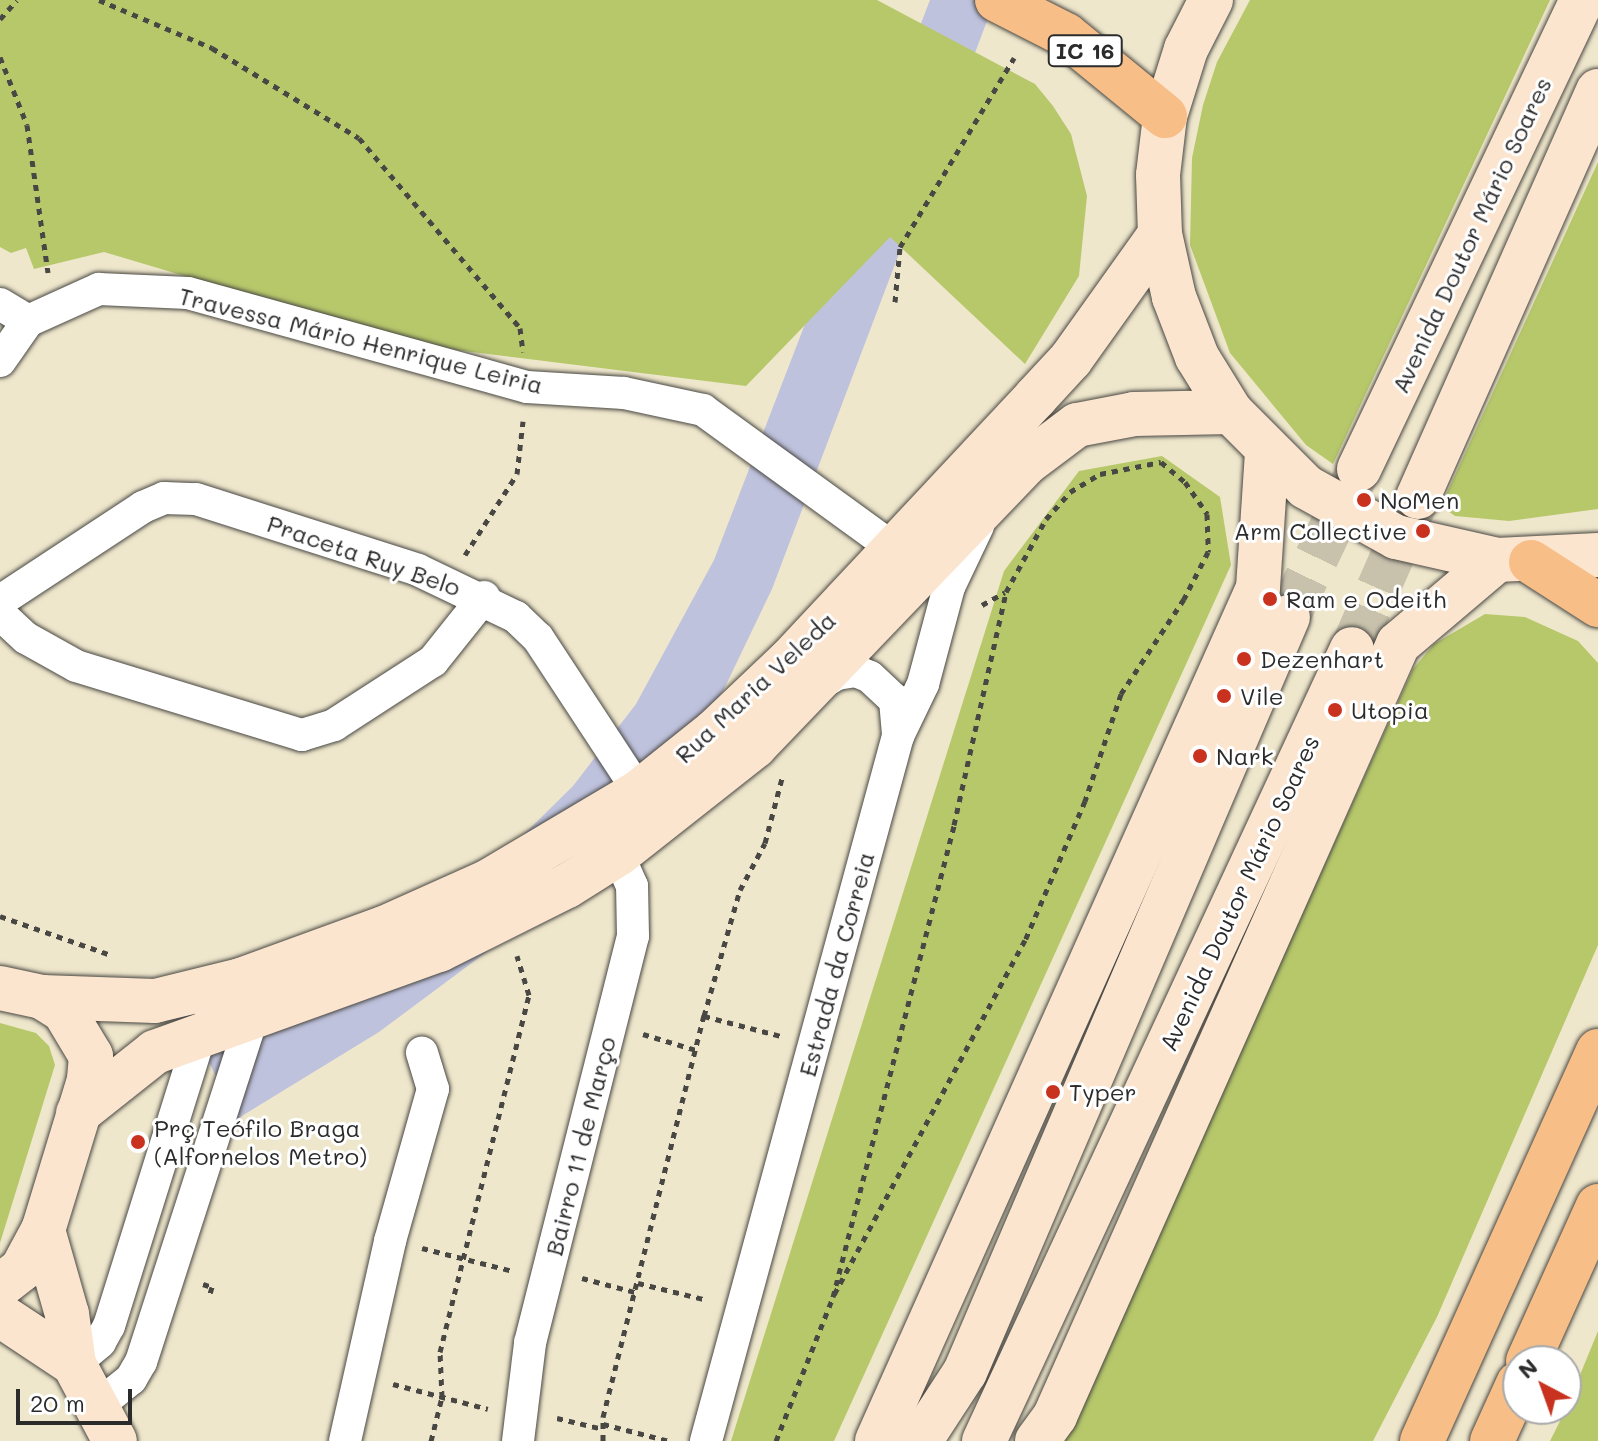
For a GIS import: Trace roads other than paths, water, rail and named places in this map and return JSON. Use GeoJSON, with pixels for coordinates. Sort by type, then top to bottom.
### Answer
{"type":"FeatureCollection","features":[{"type":"Feature","properties":{"kind":"highway","name":"IC 16"},"geometry":{"type":"LineString","coordinates":[[997,0],[1066,35],[1165,116]]}},
{"type":"Feature","properties":{"kind":"highway"},"geometry":{"type":"LineString","coordinates":[[1514,561],[1598,605]]}},
{"type":"Feature","properties":{"kind":"highway"},"geometry":{"type":"LineString","coordinates":[[1422,1441],[1598,1051]]}},
{"type":"Feature","properties":{"kind":"highway"},"geometry":{"type":"LineString","coordinates":[[1535,1345],[1598,1206]]}},
{"type":"Feature","properties":{"kind":"highway"},"geometry":{"type":"LineString","coordinates":[[1492,1441],[1502,1419]]}},
{"type":"Feature","properties":{"kind":"main road"},"geometry":{"type":"LineString","coordinates":[[1211,0],[1186,49],[1165,116],[1158,175],[1160,234],[1174,297],[1188,333],[1231,412],[1267,453],[1306,487],[1385,532],[1446,552],[1514,561],[1598,555]]}},
{"type":"Feature","properties":{"kind":"main road","name":"Avenida Doutor Mário Soares"},"geometry":{"type":"LineString","coordinates":[[1359,469],[1582,0]]}},
{"type":"Feature","properties":{"kind":"main road"},"geometry":{"type":"LineString","coordinates":[[1418,497],[1598,91]]}},
{"type":"Feature","properties":{"kind":"main road","name":"Rua Maria Veleda"},"geometry":{"type":"LineString","coordinates":[[78,1113],[145,1058],[200,1035],[246,999],[384,928],[489,881],[639,792],[768,681],[894,549],[1071,359],[1160,234]]}},
{"type":"Feature","properties":{"kind":"main road","name":"Rua Maria Veleda"},"geometry":{"type":"LineString","coordinates":[[13,987],[155,1001],[246,999],[439,950],[567,886],[618,854],[695,797],[815,687],[1025,464],[1077,425],[1134,414],[1231,412]]}},
{"type":"Feature","properties":{"kind":"main road"},"geometry":{"type":"LineString","coordinates":[[877,1441],[1258,588],[1267,453]]}},
{"type":"Feature","properties":{"kind":"main road"},"geometry":{"type":"LineString","coordinates":[[1037,1441],[1055,1416],[1398,644],[1514,561]]}},
{"type":"Feature","properties":{"kind":"main road"},"geometry":{"type":"LineString","coordinates":[[920,1441],[965,1372],[1288,617]]}},
{"type":"Feature","properties":{"kind":"main road","name":"Avenida Doutor Mário Soares"},"geometry":{"type":"LineString","coordinates":[[984,1441],[1352,649]]}},
{"type":"Feature","properties":{"kind":"main road"},"geometry":{"type":"LineString","coordinates":[[0,1286],[22,1269],[43,1230],[78,1113],[91,1056],[76,1024],[13,987]]}},
{"type":"Feature","properties":{"kind":"main road"},"geometry":{"type":"LineString","coordinates":[[43,1230],[67,1314],[74,1364],[108,1423]]}},
{"type":"Feature","properties":{"kind":"main road"},"geometry":{"type":"LineString","coordinates":[[0,1315],[74,1364]]}},
{"type":"Feature","properties":{"kind":"street","name":"Travessa Mário Henrique Leiria"},"geometry":{"type":"LineString","coordinates":[[40,316],[99,289],[188,293],[527,387],[624,393],[703,410],[894,549]]}},
{"type":"Feature","properties":{"kind":"street"},"geometry":{"type":"LineString","coordinates":[[0,304],[40,316],[0,361]]}},
{"type":"Feature","properties":{"kind":"street","name":"Praceta Ruy Belo"},"geometry":{"type":"LineString","coordinates":[[0,601],[143,507],[182,496],[431,575],[484,597],[433,661],[334,725],[302,735],[76,666],[26,638],[0,614]]}},
{"type":"Feature","properties":{"kind":"street","name":"Estrada da Correia"},"geometry":{"type":"LineString","coordinates":[[706,1441],[898,736],[923,684],[949,587],[994,497]]}},
{"type":"Feature","properties":{"kind":"street"},"geometry":{"type":"LineString","coordinates":[[484,597],[516,617],[538,638],[639,792]]}},
{"type":"Feature","properties":{"kind":"street"},"geometry":{"type":"LineString","coordinates":[[815,687],[837,674],[856,671],[870,677],[895,700],[898,736]]}},
{"type":"Feature","properties":{"kind":"street","name":"Bairro 11 de Março"},"geometry":{"type":"LineString","coordinates":[[531,1425],[530,1343],[561,1278],[633,936],[632,886],[618,854]]}},
{"type":"Feature","properties":{"kind":"street"},"geometry":{"type":"LineString","coordinates":[[108,1423],[121,1390],[141,1362],[246,999]]}},
{"type":"Feature","properties":{"kind":"street"},"geometry":{"type":"LineString","coordinates":[[74,1364],[100,1342],[109,1326],[200,1035]]}},
{"type":"Feature","properties":{"kind":"street"},"geometry":{"type":"LineString","coordinates":[[345,1441],[390,1241],[433,1089],[422,1053]]}},
{"type":"Feature","properties":{"kind":"tunnel"},"geometry":{"type":"LineString","coordinates":[[1288,617],[1358,471]]}},
{"type":"Feature","properties":{"kind":"tunnel"},"geometry":{"type":"LineString","coordinates":[[1352,649],[1415,504]]}},
{"type":"Feature","properties":{"kind":"place","name":"NoMen"},"geometry":{"type":"Point","coordinates":[1364,500]}},
{"type":"Feature","properties":{"kind":"place","name":"Arm Collective"},"geometry":{"type":"Point","coordinates":[1423,531]}},
{"type":"Feature","properties":{"kind":"place","name":"Ram e Odeith"},"geometry":{"type":"Point","coordinates":[1270,599]}},
{"type":"Feature","properties":{"kind":"place","name":"Dezenhart"},"geometry":{"type":"Point","coordinates":[1244,659]}},
{"type":"Feature","properties":{"kind":"place","name":"Vile"},"geometry":{"type":"Point","coordinates":[1224,696]}},
{"type":"Feature","properties":{"kind":"place","name":"Utopia"},"geometry":{"type":"Point","coordinates":[1335,710]}},
{"type":"Feature","properties":{"kind":"place","name":"Nark"},"geometry":{"type":"Point","coordinates":[1200,756]}},
{"type":"Feature","properties":{"kind":"place","name":"Typer"},"geometry":{"type":"Point","coordinates":[1053,1092]}},
{"type":"Feature","properties":{"kind":"place","name":"Prç Teófilo Braga (Alfornelos Metro)"},"geometry":{"type":"Point","coordinates":[138,1142]}}]}
